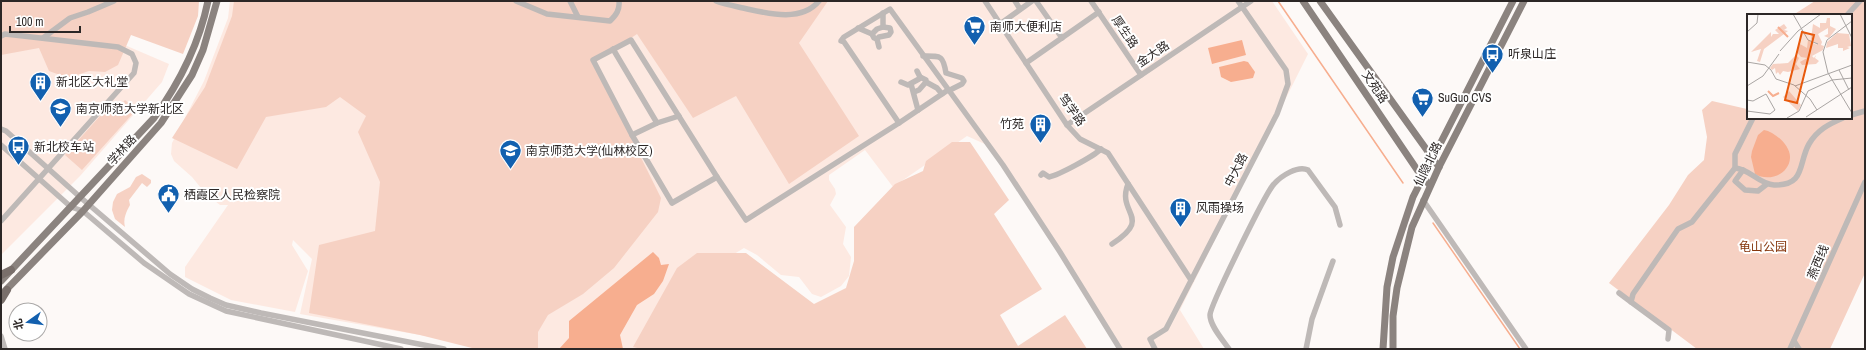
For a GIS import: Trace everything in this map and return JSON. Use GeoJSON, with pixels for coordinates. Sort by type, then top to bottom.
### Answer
{"type":"FeatureCollection","features":[{"type":"Feature","properties":{"kind":"highway"},"geometry":{"type":"LineString","coordinates":[[1,275],[11,270]]}},
{"type":"Feature","properties":{"kind":"highway"},"geometry":{"type":"LineString","coordinates":[[1,300],[4,293]]}},
{"type":"Feature","properties":{"kind":"main road","name":"学林路"},"geometry":{"type":"LineString","coordinates":[[1,281],[150,123],[172,92],[195,48],[208,1]]}},
{"type":"Feature","properties":{"kind":"main road","name":"学林路"},"geometry":{"type":"LineString","coordinates":[[4,293],[83,211],[161,123],[179,98],[192,75],[203,50],[217,1]]}},
{"type":"Feature","properties":{"kind":"main road","name":"文苑路"},"geometry":{"type":"LineString","coordinates":[[1303,1],[1422,177],[1430,185]]}},
{"type":"Feature","properties":{"kind":"main road","name":"文苑路"},"geometry":{"type":"LineString","coordinates":[[1320,1],[1439,167]]}},
{"type":"Feature","properties":{"kind":"main road","name":"仙隐北路"},"geometry":{"type":"LineString","coordinates":[[1383,349],[1387,287],[1393,257],[1413,197],[1512,1]]}},
{"type":"Feature","properties":{"kind":"main road","name":"仙隐北路"},"geometry":{"type":"LineString","coordinates":[[1393,349],[1393,316],[1397,288],[1412,227],[1422,200],[1524,1]]}},
{"type":"Feature","properties":{"kind":"street"},"geometry":{"type":"LineString","coordinates":[[43,38],[70,18],[114,1]]}},
{"type":"Feature","properties":{"kind":"street"},"geometry":{"type":"LineString","coordinates":[[516,1],[547,14],[610,21],[616,16],[620,7],[619,1]]}},
{"type":"Feature","properties":{"kind":"street"},"geometry":{"type":"LineString","coordinates":[[570,1],[578,17]]}},
{"type":"Feature","properties":{"kind":"street"},"geometry":{"type":"LineString","coordinates":[[716,1],[774,15],[808,10],[814,8],[819,1]]}},
{"type":"Feature","properties":{"kind":"street"},"geometry":{"type":"LineString","coordinates":[[742,8],[744,1]]}},
{"type":"Feature","properties":{"kind":"street","name":"笃学路"},"geometry":{"type":"LineString","coordinates":[[984,1],[1067,125],[1080,139],[1108,152],[1191,280]]}},
{"type":"Feature","properties":{"kind":"street"},"geometry":{"type":"LineString","coordinates":[[1015,1],[1020,9]]}},
{"type":"Feature","properties":{"kind":"street"},"geometry":{"type":"LineString","coordinates":[[1000,24],[1032,1]]}},
{"type":"Feature","properties":{"kind":"street"},"geometry":{"type":"LineString","coordinates":[[1036,1],[1062,38]]}},
{"type":"Feature","properties":{"kind":"street","name":"中大路"},"geometry":{"type":"LineString","coordinates":[[1155,349],[1150,339],[1166,329],[1277,114],[1288,84],[1286,70],[1238,1]]}},
{"type":"Feature","properties":{"kind":"street","name":"金大路"},"geometry":{"type":"LineString","coordinates":[[1067,125],[1250,1]]}},
{"type":"Feature","properties":{"kind":"street"},"geometry":{"type":"LineString","coordinates":[[1848,14],[1860,1]]}},
{"type":"Feature","properties":{"kind":"street","name":"厚生路"},"geometry":{"type":"LineString","coordinates":[[1094,2],[1099,12],[1141,75]]}},
{"type":"Feature","properties":{"kind":"street"},"geometry":{"type":"LineString","coordinates":[[900,123],[844,42],[841,41],[858,28],[890,9],[950,89],[1031,207],[1120,349]]}},
{"type":"Feature","properties":{"kind":"street"},"geometry":{"type":"LineString","coordinates":[[1026,63],[1099,12]]}},
{"type":"Feature","properties":{"kind":"street"},"geometry":{"type":"LineString","coordinates":[[883,13],[883,27]]}},
{"type":"Feature","properties":{"kind":"street"},"geometry":{"type":"LineString","coordinates":[[872,34],[876,29],[883,27],[890,28],[892,34],[879,36],[877,39]]}},
{"type":"Feature","properties":{"kind":"street"},"geometry":{"type":"LineString","coordinates":[[858,28],[872,34],[874,38],[877,39],[879,47]]}},
{"type":"Feature","properties":{"kind":"street"},"geometry":{"type":"LineString","coordinates":[[1,36],[6,34],[118,47],[132,54],[136,63],[134,73],[47,168],[1,221]]}},
{"type":"Feature","properties":{"kind":"street"},"geometry":{"type":"LineString","coordinates":[[717,177],[672,202],[632,134],[593,60],[630,40],[746,220],[900,123],[942,94],[962,84],[964,81],[962,78],[946,73],[943,59],[939,56],[924,56]]}},
{"type":"Feature","properties":{"kind":"street"},"geometry":{"type":"LineString","coordinates":[[613,49],[657,123]]}},
{"type":"Feature","properties":{"kind":"street"},"geometry":{"type":"LineString","coordinates":[[918,110],[914,92],[911,90],[911,84],[919,74],[926,80],[926,82],[937,88],[942,94]]}},
{"type":"Feature","properties":{"kind":"street"},"geometry":{"type":"LineString","coordinates":[[901,82],[906,85],[911,84]]}},
{"type":"Feature","properties":{"kind":"street"},"geometry":{"type":"LineString","coordinates":[[914,92],[926,82]]}},
{"type":"Feature","properties":{"kind":"street"},"geometry":{"type":"LineString","coordinates":[[1852,115],[1865,111]]}},
{"type":"Feature","properties":{"kind":"street"},"geometry":{"type":"LineString","coordinates":[[632,134],[657,123],[679,116]]}},
{"type":"Feature","properties":{"kind":"street"},"geometry":{"type":"LineString","coordinates":[[1631,302],[1633,294],[1678,229],[1692,222],[1735,168],[1735,154],[1752,119]]}},
{"type":"Feature","properties":{"kind":"street"},"geometry":{"type":"LineString","coordinates":[[1735,168],[1743,170],[1767,184],[1779,185],[1793,181],[1801,172],[1806,150],[1816,135],[1831,123],[1841,119]]}},
{"type":"Feature","properties":{"kind":"street"},"geometry":{"type":"LineString","coordinates":[[1,129],[6,131],[80,198],[180,281],[192,289],[226,305],[444,349]]}},
{"type":"Feature","properties":{"kind":"street"},"geometry":{"type":"LineString","coordinates":[[1,145],[71,207],[83,211],[144,263],[189,294],[226,311],[401,349]]}},
{"type":"Feature","properties":{"kind":"street"},"geometry":{"type":"LineString","coordinates":[[1041,176],[1043,173],[1049,177],[1056,176],[1094,156],[1102,150]]}},
{"type":"Feature","properties":{"kind":"street"},"geometry":{"type":"LineString","coordinates":[[1229,349],[1211,321],[1210,311],[1226,276],[1273,184],[1297,168],[1308,170],[1335,207],[1340,225]]}},
{"type":"Feature","properties":{"kind":"street"},"geometry":{"type":"LineString","coordinates":[[1743,170],[1735,181],[1745,190],[1758,191],[1767,184]]}},
{"type":"Feature","properties":{"kind":"street","name":"燕西线"},"geometry":{"type":"LineString","coordinates":[[1790,349],[1808,312],[1865,182]]}},
{"type":"Feature","properties":{"kind":"street"},"geometry":{"type":"LineString","coordinates":[[1112,244],[1126,235],[1133,220],[1126,202],[1125,192],[1128,184]]}},
{"type":"Feature","properties":{"kind":"street"},"geometry":{"type":"LineString","coordinates":[[1422,200],[1526,349]]}},
{"type":"Feature","properties":{"kind":"street"},"geometry":{"type":"LineString","coordinates":[[1306,349],[1312,319],[1333,260]]}},
{"type":"Feature","properties":{"kind":"street"},"geometry":{"type":"LineString","coordinates":[[1619,293],[1669,330],[1668,338]]}},
{"type":"Feature","properties":{"kind":"street"},"geometry":{"type":"LineString","coordinates":[[1,336],[5,349]]}},
{"type":"Feature","properties":{"kind":"street"},"geometry":{"type":"LineString","coordinates":[[1794,341],[1800,349]]}},
{"type":"Feature","properties":{"kind":"shaded area","name":"南京师范大学(仙林校区)"},"geometry":{"type":"Polygon","coordinates":[[[230,1],[1272,1],[1308,54],[1180,310],[1204,349],[1123,349],[987,145],[967,136],[893,187],[865,150],[829,175],[829,180],[835,189],[836,194],[830,205],[846,227],[843,244],[851,257],[849,276],[841,286],[821,297],[812,294],[799,277],[781,275],[757,255],[744,248],[693,279],[643,349],[500,349],[300,314],[312,259],[293,240],[292,245],[308,271],[295,312],[231,300],[185,277],[185,267],[228,205],[220,205],[205,193],[192,177],[174,161],[171,154],[172,143],[204,81],[228,18],[230,1]]]}},
{"type":"Feature","properties":{"kind":"shaded area","name":"南京师范大学新北区"},"geometry":{"type":"Polygon","coordinates":[[[1,30],[120,43],[169,64],[162,82],[80,176],[1,255],[1,30]]]}},
{"type":"Feature","properties":{"kind":"shaded area"},"geometry":{"type":"Polygon","coordinates":[[[1242,40],[1246,55],[1212,64],[1208,48],[1242,40]]]}},
{"type":"Feature","properties":{"kind":"shaded area"},"geometry":{"type":"Polygon","coordinates":[[[1244,61],[1248,62],[1255,72],[1253,78],[1231,82],[1221,77],[1219,67],[1244,61]]]}},
{"type":"Feature","properties":{"kind":"shaded area"},"geometry":{"type":"Polygon","coordinates":[[[1764,130],[1782,140],[1790,153],[1789,164],[1786,169],[1782,173],[1772,177],[1755,174],[1751,157],[1758,135],[1764,130]]]}},
{"type":"Feature","properties":{"kind":"shaded area"},"geometry":{"type":"Polygon","coordinates":[[[653,252],[659,258],[661,265],[669,264],[663,281],[654,294],[637,305],[620,335],[623,349],[559,349],[569,338],[569,321],[653,252]]]}},
{"type":"Feature","properties":{"kind":"green space"},"geometry":{"type":"Polygon","coordinates":[[[1,1],[199,1],[198,16],[183,54],[131,35],[118,65],[105,72],[89,71],[68,78],[49,71],[39,48],[1,55],[1,1]]]}},
{"type":"Feature","properties":{"kind":"green space"},"geometry":{"type":"Polygon","coordinates":[[[234,1],[828,1],[799,43],[859,136],[789,184],[736,96],[693,118],[637,34],[594,63],[661,198],[658,212],[614,268],[583,294],[548,315],[538,332],[538,349],[476,349],[420,335],[309,313],[319,245],[375,231],[380,182],[358,132],[366,116],[340,97],[326,107],[266,117],[237,169],[172,138],[205,87],[232,16],[234,1]]]}},
{"type":"Feature","properties":{"kind":"green space","name":"龟山公园"},"geometry":{"type":"Polygon","coordinates":[[[1815,1],[1865,1],[1865,273],[1830,349],[1697,349],[1609,283],[1669,205],[1688,175],[1704,160],[1707,137],[1702,110],[1712,101],[1747,109],[1747,119],[1852,119],[1852,14],[1795,14],[1815,1]]]}},
{"type":"Feature","properties":{"kind":"green space"},"geometry":{"type":"Polygon","coordinates":[[[125,100],[136,110],[82,170],[65,155],[109,106],[115,111],[125,100]]]}},
{"type":"Feature","properties":{"kind":"green space"},"geometry":{"type":"Polygon","coordinates":[[[952,142],[970,142],[1009,200],[994,214],[1042,289],[1000,315],[1018,346],[1065,315],[1087,349],[641,349],[633,347],[677,268],[697,253],[746,253],[814,304],[846,288],[854,261],[854,227],[895,184],[923,171],[926,161],[952,142]]]}},
{"type":"Feature","properties":{"kind":"green space"},"geometry":{"type":"Polygon","coordinates":[[[142,174],[151,180],[151,183],[147,187],[142,183],[129,200],[130,205],[124,221],[125,227],[115,219],[112,210],[113,202],[117,194],[130,187],[136,177],[142,174]]]}},
{"type":"Feature","properties":{"kind":"waterway"},"geometry":{"type":"LineString","coordinates":[[1278,1],[1403,183]]}},
{"type":"Feature","properties":{"kind":"waterway"},"geometry":{"type":"LineString","coordinates":[[1433,223],[1520,349]]}},
{"type":"Feature","properties":{"kind":"place","name":"南师大便利店"},"geometry":{"type":"Point","coordinates":[975,46]}},
{"type":"Feature","properties":{"kind":"place","name":"听泉山庄"},"geometry":{"type":"Point","coordinates":[1493,74]}},
{"type":"Feature","properties":{"kind":"place","name":"新北区大礼堂"},"geometry":{"type":"Point","coordinates":[41,102]}},
{"type":"Feature","properties":{"kind":"place","name":"SuGuo CVS"},"geometry":{"type":"Point","coordinates":[1422,118]}},
{"type":"Feature","properties":{"kind":"place","name":"南京师范大学新北区"},"geometry":{"type":"Point","coordinates":[61,128]}},
{"type":"Feature","properties":{"kind":"place","name":"竹苑"},"geometry":{"type":"Point","coordinates":[1040,144]}},
{"type":"Feature","properties":{"kind":"place","name":"新北校车站"},"geometry":{"type":"Point","coordinates":[19,166]}},
{"type":"Feature","properties":{"kind":"place","name":"南京师范大学(仙林校区)"},"geometry":{"type":"Point","coordinates":[510,170]}},
{"type":"Feature","properties":{"kind":"place","name":"栖霞区人民检察院"},"geometry":{"type":"Point","coordinates":[169,214]}},
{"type":"Feature","properties":{"kind":"place","name":"风雨操场"},"geometry":{"type":"Point","coordinates":[1181,228]}}]}
